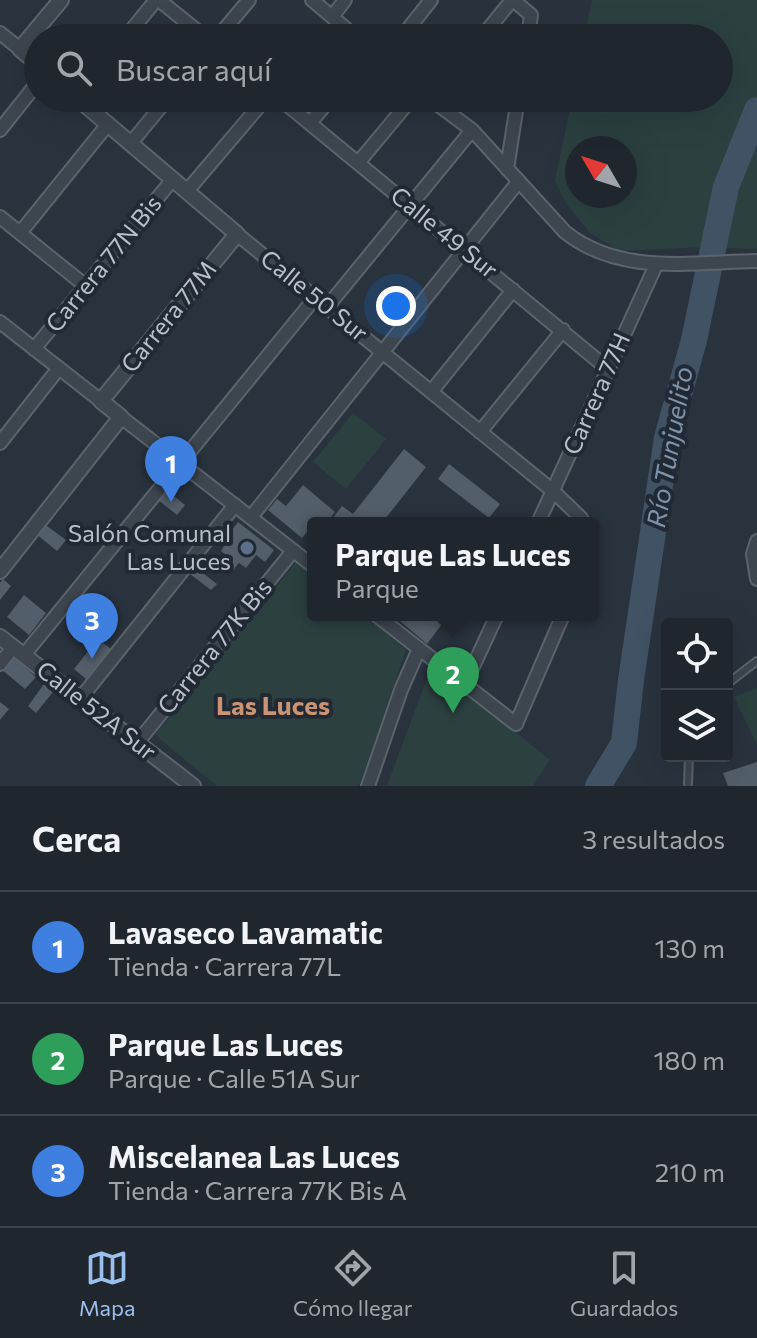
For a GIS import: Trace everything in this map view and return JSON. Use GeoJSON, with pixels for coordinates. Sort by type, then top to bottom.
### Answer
{"type":"FeatureCollection","features":[{"type":"Feature","properties":{"kind":"street"},"geometry":{"type":"LineString","coordinates":[[41,24],[61,0]]}},
{"type":"Feature","properties":{"kind":"street"},"geometry":{"type":"LineString","coordinates":[[137,24],[158,0],[188,24]]}},
{"type":"Feature","properties":{"kind":"street"},"geometry":{"type":"LineString","coordinates":[[229,24],[249,0]]}},
{"type":"Feature","properties":{"kind":"street"},"geometry":{"type":"LineString","coordinates":[[312,0],[340,24]]}},
{"type":"Feature","properties":{"kind":"street"},"geometry":{"type":"LineString","coordinates":[[332,17],[345,0]]}},
{"type":"Feature","properties":{"kind":"street"},"geometry":{"type":"LineString","coordinates":[[412,24],[431,0]]}},
{"type":"Feature","properties":{"kind":"street"},"geometry":{"type":"LineString","coordinates":[[492,24],[512,0],[531,15],[530,24]]}},
{"type":"Feature","properties":{"kind":"street"},"geometry":{"type":"LineString","coordinates":[[0,33],[24,52]]}},
{"type":"Feature","properties":{"kind":"street"},"geometry":{"type":"LineString","coordinates":[[20,49],[24,44]]}},
{"type":"Feature","properties":{"kind":"street"},"geometry":{"type":"LineString","coordinates":[[0,130],[24,100]]}},
{"type":"Feature","properties":{"kind":"street","name":"Calle 50 Sur"},"geometry":{"type":"LineString","coordinates":[[94,112],[237,234],[553,491],[580,517]]}},
{"type":"Feature","properties":{"kind":"street"},"geometry":{"type":"LineString","coordinates":[[131,143],[156,112]]}},
{"type":"Feature","properties":{"kind":"street"},"geometry":{"type":"LineString","coordinates":[[187,191],[254,112]]}},
{"type":"Feature","properties":{"kind":"street","name":"Calle 49 Sur"},"geometry":{"type":"LineString","coordinates":[[296,112],[608,369]]}},
{"type":"Feature","properties":{"kind":"street"},"geometry":{"type":"LineString","coordinates":[[310,123],[319,112]]}},
{"type":"Feature","properties":{"kind":"street"},"geometry":{"type":"LineString","coordinates":[[358,163],[400,112]]}},
{"type":"Feature","properties":{"kind":"street"},"geometry":{"type":"LineString","coordinates":[[448,112],[472,130],[565,232],[582,246],[603,255],[656,265],[757,261]]}},
{"type":"Feature","properties":{"kind":"street"},"geometry":{"type":"LineString","coordinates":[[507,169],[516,112]]}},
{"type":"Feature","properties":{"kind":"street"},"geometry":{"type":"LineString","coordinates":[[20,233],[108,124]]}},
{"type":"Feature","properties":{"kind":"street"},"geometry":{"type":"LineString","coordinates":[[327,307],[472,130]]}},
{"type":"Feature","properties":{"kind":"street","name":"Carrera 77N Bis"},"geometry":{"type":"LineString","coordinates":[[34,349],[173,179]]}},
{"type":"Feature","properties":{"kind":"street"},"geometry":{"type":"LineString","coordinates":[[251,517],[519,181]]}},
{"type":"Feature","properties":{"kind":"street"},"geometry":{"type":"LineString","coordinates":[[0,217],[87,287]]}},
{"type":"Feature","properties":{"kind":"street","name":"Carrera 77M"},"geometry":{"type":"LineString","coordinates":[[101,401],[237,234]]}},
{"type":"Feature","properties":{"kind":"street","name":"Carrera 77H"},"geometry":{"type":"LineString","coordinates":[[541,517],[656,265]]}},
{"type":"Feature","properties":{"kind":"street"},"geometry":{"type":"LineString","coordinates":[[431,392],[513,290]]}},
{"type":"Feature","properties":{"kind":"street"},"geometry":{"type":"LineString","coordinates":[[0,664],[18,651],[181,463],[315,298]]}},
{"type":"Feature","properties":{"kind":"street"},"geometry":{"type":"LineString","coordinates":[[0,322],[307,562]]}},
{"type":"Feature","properties":{"kind":"street"},"geometry":{"type":"LineString","coordinates":[[480,432],[563,330]]}},
{"type":"Feature","properties":{"kind":"street"},"geometry":{"type":"LineString","coordinates":[[0,443],[59,368]]}},
{"type":"Feature","properties":{"kind":"street"},"geometry":{"type":"LineString","coordinates":[[0,571],[121,417]]}},
{"type":"Feature","properties":{"kind":"street"},"geometry":{"type":"LineString","coordinates":[[80,699],[235,505]]}},
{"type":"Feature","properties":{"kind":"street"},"geometry":{"type":"LineString","coordinates":[[757,541],[753,554],[757,579]]}},
{"type":"Feature","properties":{"kind":"street","name":"Carrera 77K Bis"},"geometry":{"type":"LineString","coordinates":[[137,743],[293,551]]}},
{"type":"Feature","properties":{"kind":"street"},"geometry":{"type":"LineString","coordinates":[[384,621],[516,724],[560,621]]}},
{"type":"Feature","properties":{"kind":"street"},"geometry":{"type":"LineString","coordinates":[[465,684],[494,621]]}},
{"type":"Feature","properties":{"kind":"street","name":"Calle 52A Sur"},"geometry":{"type":"LineString","coordinates":[[0,637],[193,786]]}},
{"type":"Feature","properties":{"kind":"street"},"geometry":{"type":"LineString","coordinates":[[368,786],[401,690],[419,649]]}},
{"type":"Feature","properties":{"kind":"lane"},"geometry":{"type":"LineString","coordinates":[[733,679],[757,661]]}},
{"type":"Feature","properties":{"kind":"lane"},"geometry":{"type":"LineString","coordinates":[[688,784],[689,762]]}},
{"type":"Feature","properties":{"kind":"green space"},"geometry":{"type":"Polygon","coordinates":[[[592,0],[757,0],[757,249],[706,247],[619,251],[590,233],[570,208],[637,208],[637,136],[565,136],[565,202],[555,181],[569,112],[733,112],[733,24],[587,24],[592,0]]]}},
{"type":"Feature","properties":{"kind":"green space"},"geometry":{"type":"Polygon","coordinates":[[[353,413],[386,439],[346,489],[313,462],[353,413]]]}},
{"type":"Feature","properties":{"kind":"green space"},"geometry":{"type":"Polygon","coordinates":[[[298,560],[307,567],[307,621],[371,621],[406,650],[359,786],[217,786],[155,735],[298,560]]]}},
{"type":"Feature","properties":{"kind":"green space"},"geometry":{"type":"Polygon","coordinates":[[[432,665],[550,760],[533,786],[387,786],[432,665]]]}},
{"type":"Feature","properties":{"kind":"green space"},"geometry":{"type":"Polygon","coordinates":[[[757,688],[757,745],[734,697],[757,688]]]}},
{"type":"Feature","properties":{"kind":"building"},"geometry":{"type":"Polygon","coordinates":[[[404,449],[426,467],[387,517],[334,517],[342,506],[353,514],[404,449]]]}},
{"type":"Feature","properties":{"kind":"building"},"geometry":{"type":"Polygon","coordinates":[[[449,464],[500,504],[488,517],[438,479],[449,464]]]}},
{"type":"Feature","properties":{"kind":"building"},"geometry":{"type":"Polygon","coordinates":[[[303,485],[335,512],[331,517],[307,517],[307,532],[302,538],[268,510],[277,499],[286,506],[303,485]]]}},
{"type":"Feature","properties":{"kind":"building"},"geometry":{"type":"Polygon","coordinates":[[[165,489],[185,505],[177,515],[157,499],[165,489]]]}},
{"type":"Feature","properties":{"kind":"building","name":"Salón Comunal Las Luces"},"geometry":{"type":"Polygon","coordinates":[[[238,522],[274,550],[265,562],[256,555],[246,568],[239,563],[233,570],[221,561],[226,555],[221,551],[224,546],[221,544],[223,537],[238,522]]]}},
{"type":"Feature","properties":{"kind":"building"},"geometry":{"type":"Polygon","coordinates":[[[43,523],[66,540],[57,551],[35,533],[43,523]]]}},
{"type":"Feature","properties":{"kind":"building"},"geometry":{"type":"Polygon","coordinates":[[[195,567],[217,584],[211,590],[190,574],[195,567]]]}},
{"type":"Feature","properties":{"kind":"building"},"geometry":{"type":"Polygon","coordinates":[[[3,579],[11,586],[0,600],[0,583],[3,579]]]}},
{"type":"Feature","properties":{"kind":"building"},"geometry":{"type":"Polygon","coordinates":[[[24,595],[46,613],[29,635],[7,617],[24,595]]]}},
{"type":"Feature","properties":{"kind":"building"},"geometry":{"type":"Polygon","coordinates":[[[400,621],[439,621],[442,624],[427,644],[400,621]]]}},
{"type":"Feature","properties":{"kind":"building"},"geometry":{"type":"Polygon","coordinates":[[[98,639],[111,649],[86,679],[74,669],[98,639]]]}},
{"type":"Feature","properties":{"kind":"building"},"geometry":{"type":"Polygon","coordinates":[[[13,657],[36,677],[25,689],[2,670],[13,657]]]}},
{"type":"Feature","properties":{"kind":"building"},"geometry":{"type":"Polygon","coordinates":[[[44,684],[53,692],[36,713],[28,706],[44,684]]]}},
{"type":"Feature","properties":{"kind":"building"},"geometry":{"type":"Polygon","coordinates":[[[0,702],[9,709],[0,720],[0,702]]]}},
{"type":"Feature","properties":{"kind":"building"},"geometry":{"type":"Polygon","coordinates":[[[757,762],[757,786],[728,786],[723,773],[757,762]]]}},
{"type":"Feature","properties":{"kind":"waterway","name":"Río Tunjuelito"},"geometry":{"type":"LineString","coordinates":[[598,786],[624,743],[667,438],[694,340],[726,187],[757,110]]}},
{"type":"Feature","properties":{"kind":"place","name":"Lavaseco Lavamatic"},"geometry":{"type":"Point","coordinates":[171,502]}},
{"type":"Feature","properties":{"kind":"place","name":"Salón Comunal Las Luces"},"geometry":{"type":"Point","coordinates":[247,548]}},
{"type":"Feature","properties":{"kind":"place","name":"Miscelanea Las Luces"},"geometry":{"type":"Point","coordinates":[92,659]}},
{"type":"Feature","properties":{"kind":"place","name":"Parque Las Luces"},"geometry":{"type":"Point","coordinates":[453,713]}},
{"type":"Feature","properties":{"kind":"district","name":"Las Luces"},"geometry":{"type":"Point","coordinates":[273,706]}}]}
